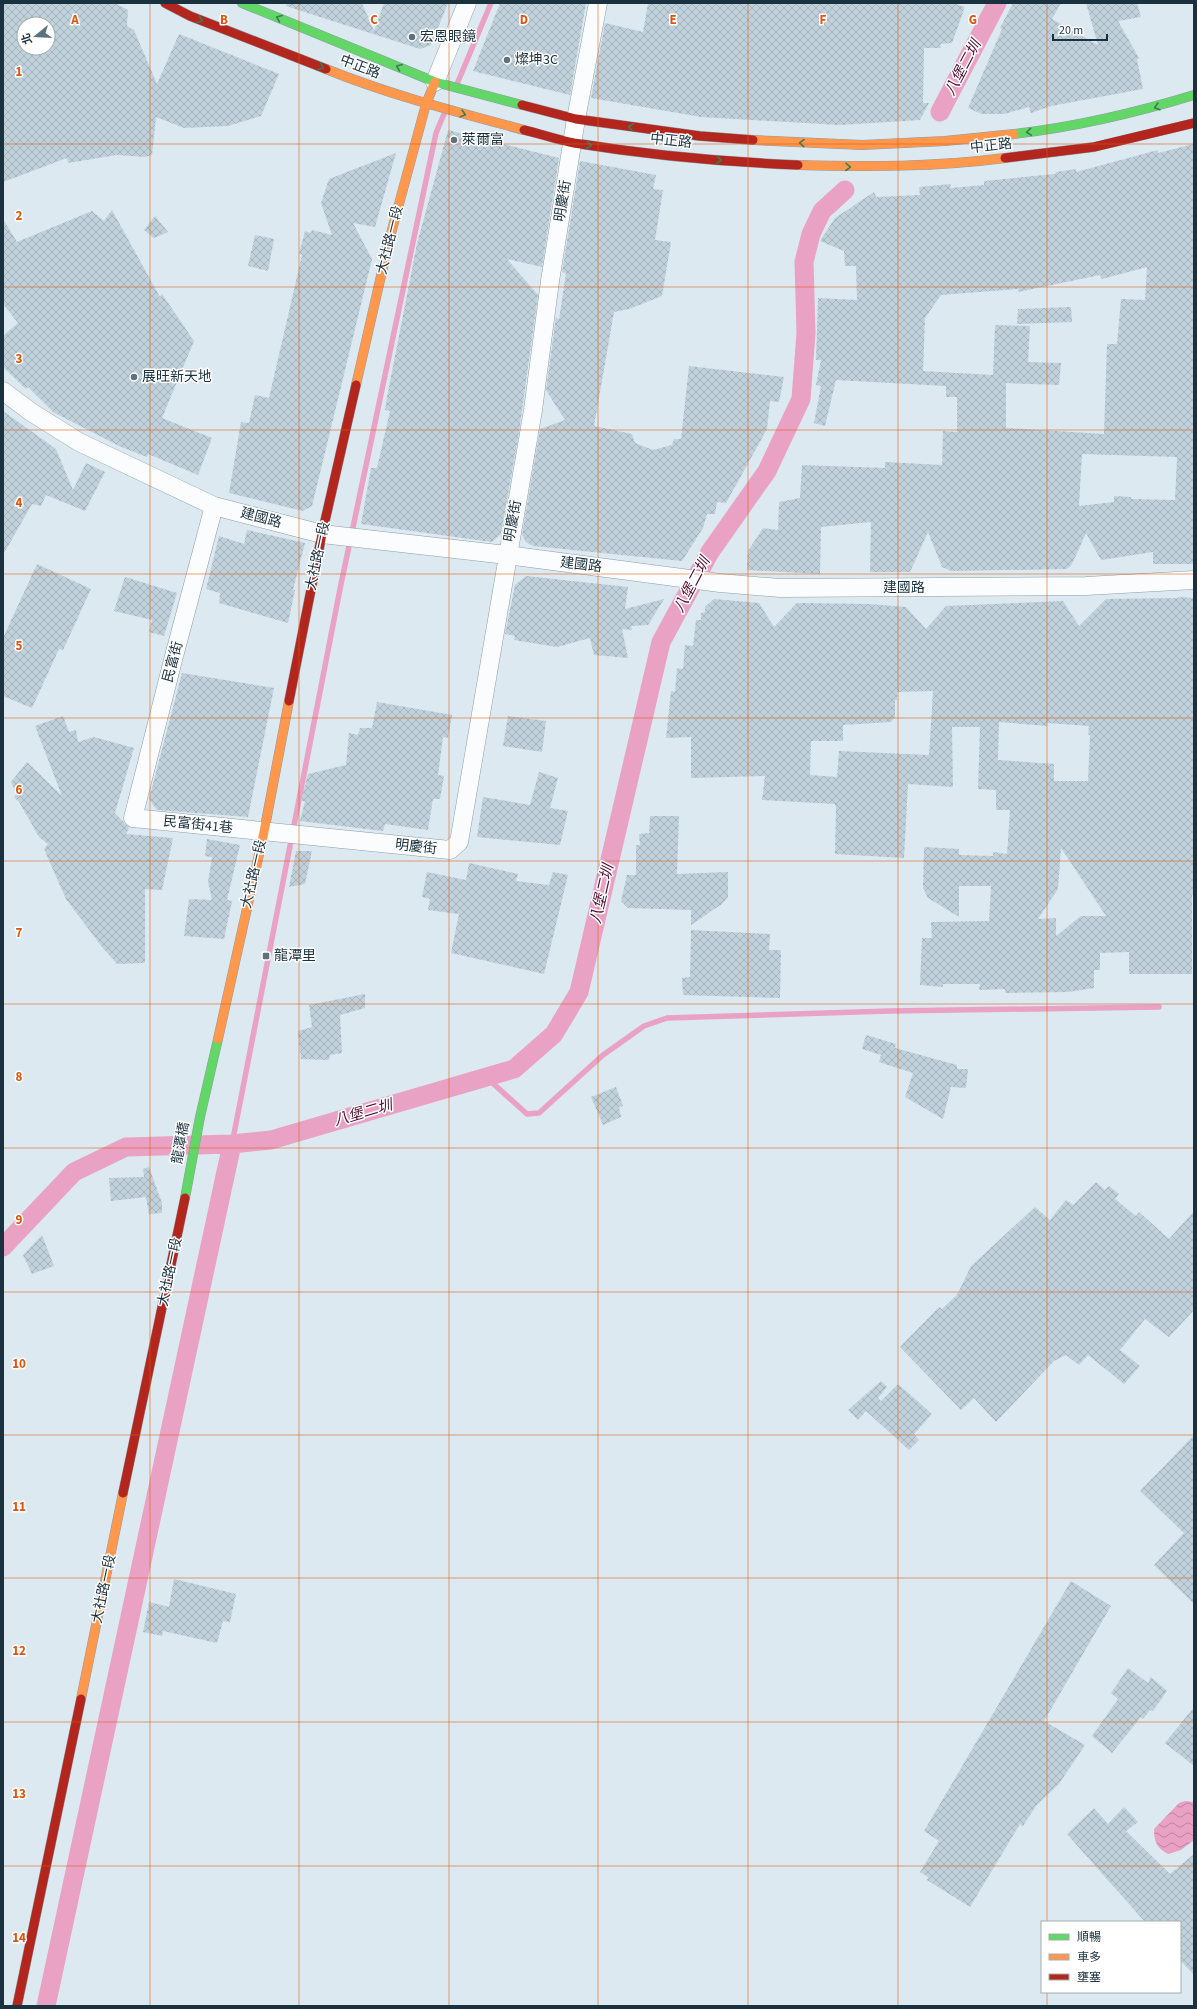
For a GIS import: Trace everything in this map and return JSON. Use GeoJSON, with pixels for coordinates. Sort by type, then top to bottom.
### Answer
{"type":"FeatureCollection","features":[{"type":"Feature","properties":{"kind":"street","name":"中正路"},"geometry":{"type":"LineString","coordinates":[[165,3],[190,16],[368,86],[426,104],[573,143],[666,155],[752,163],[860,167],[891,155],[945,141],[1047,130],[1146,110],[1194,95]]}},
{"type":"Feature","properties":{"kind":"street","name":"中正路"},"geometry":{"type":"LineString","coordinates":[[242,3],[435,82],[576,119],[700,136],[793,143],[862,145],[891,155],[978,162],[1094,147],[1194,123]]}},
{"type":"Feature","properties":{"kind":"street","name":"大社路一段"},"geometry":{"type":"LineString","coordinates":[[200,1117],[264,832],[322,534],[389,242],[426,104],[467,3]]}},
{"type":"Feature","properties":{"kind":"street","name":"明慶街"},"geometry":{"type":"LineString","coordinates":[[264,832],[450,850],[458,842],[507,555],[534,410],[550,280],[576,119],[598,3]]}},
{"type":"Feature","properties":{"kind":"street","name":"建國路"},"geometry":{"type":"LineString","coordinates":[[3,391],[31,412],[79,442],[214,506],[322,534],[507,555],[720,583],[780,588],[1086,586],[1194,580]]}},
{"type":"Feature","properties":{"kind":"street","name":"民富街"},"geometry":{"type":"LineString","coordinates":[[133,818],[214,506]]}},
{"type":"Feature","properties":{"kind":"street","name":"民富街41巷"},"geometry":{"type":"LineString","coordinates":[[133,818],[264,832]]}},
{"type":"Feature","properties":{"kind":"street","name":"龍潭橋"},"geometry":{"type":"LineString","coordinates":[[190,1173],[200,1117]]}},
{"type":"Feature","properties":{"kind":"street","name":"大社路一段"},"geometry":{"type":"LineString","coordinates":[[17,2006],[190,1173]]}},
{"type":"Feature","properties":{"kind":"water"},"geometry":{"type":"Polygon","coordinates":[[[1185,1801],[1194,1802],[1194,1840],[1181,1850],[1168,1854],[1157,1844],[1154,1829],[1179,1803],[1185,1801]]]}},
{"type":"Feature","properties":{"kind":"building"},"geometry":{"type":"Polygon","coordinates":[[[3,3],[115,3],[128,10],[127,26],[134,30],[157,84],[179,34],[279,74],[261,116],[228,126],[184,128],[156,117],[152,155],[145,157],[117,155],[68,163],[67,158],[3,182],[3,3]]]}},
{"type":"Feature","properties":{"kind":"building"},"geometry":{"type":"Polygon","coordinates":[[[287,3],[362,3],[374,31],[384,3],[448,3],[431,45],[420,49],[286,6],[287,3]]]}},
{"type":"Feature","properties":{"kind":"building"},"geometry":{"type":"Polygon","coordinates":[[[500,3],[586,3],[570,95],[473,71],[500,3]]]}},
{"type":"Feature","properties":{"kind":"building"},"geometry":{"type":"Polygon","coordinates":[[[648,3],[953,3],[965,7],[952,43],[940,44],[941,48],[924,48],[923,103],[929,103],[920,120],[840,125],[701,117],[591,98],[605,23],[643,32],[648,3]]]}},
{"type":"Feature","properties":{"kind":"building"},"geometry":{"type":"Polygon","coordinates":[[[1013,3],[1061,3],[1052,19],[1098,45],[1086,3],[1137,3],[1141,17],[1118,21],[1139,58],[1137,59],[1143,89],[1051,106],[1031,113],[1029,107],[1004,114],[982,114],[968,108],[1002,29],[1000,28],[1013,3]]]}},
{"type":"Feature","properties":{"kind":"building"},"geometry":{"type":"Polygon","coordinates":[[[448,130],[559,158],[542,267],[507,259],[538,295],[519,432],[501,534],[492,542],[361,524],[371,468],[377,468],[390,411],[385,410],[387,397],[417,244],[448,130]]]}},
{"type":"Feature","properties":{"kind":"building"},"geometry":{"type":"Polygon","coordinates":[[[1194,144],[1194,564],[1153,564],[1153,552],[1101,560],[1086,533],[1072,564],[1067,569],[951,571],[942,567],[928,532],[910,572],[870,572],[871,522],[821,527],[820,574],[747,570],[748,551],[763,528],[778,530],[779,502],[800,498],[802,465],[885,468],[885,462],[942,465],[943,431],[957,432],[957,397],[946,397],[946,386],[836,380],[825,426],[814,423],[821,386],[816,385],[821,360],[816,360],[818,298],[857,300],[856,266],[845,266],[844,251],[820,241],[835,218],[874,192],[876,197],[920,195],[919,187],[951,184],[950,188],[984,185],[984,181],[1055,174],[1056,172],[1076,169],[1076,172],[1158,150],[1158,153],[1194,144]],[[1147,267],[1102,279],[1100,275],[1018,292],[1019,289],[941,295],[925,318],[923,371],[993,375],[995,325],[1030,326],[1028,362],[1061,363],[1059,385],[1006,383],[1006,428],[1104,434],[1107,344],[1117,344],[1121,299],[1145,300],[1147,267]],[[1082,454],[1079,506],[1114,502],[1114,496],[1131,497],[1131,499],[1175,500],[1177,457],[1082,454]]]}},
{"type":"Feature","properties":{"kind":"building"},"geometry":{"type":"Polygon","coordinates":[[[396,153],[375,227],[353,223],[372,259],[312,506],[303,511],[229,493],[241,422],[249,423],[255,395],[269,398],[302,255],[299,254],[305,231],[311,233],[312,230],[332,235],[321,203],[329,179],[396,153]]]}},
{"type":"Feature","properties":{"kind":"building"},"geometry":{"type":"Polygon","coordinates":[[[580,161],[656,175],[653,189],[663,190],[655,240],[671,242],[662,296],[629,309],[614,312],[594,426],[632,434],[635,443],[653,450],[672,445],[674,439],[681,439],[689,366],[784,377],[779,402],[770,401],[767,429],[726,503],[717,502],[715,514],[707,514],[703,528],[682,561],[533,546],[526,542],[522,535],[540,429],[565,420],[546,390],[556,317],[559,320],[566,273],[562,272],[580,161]]]}},
{"type":"Feature","properties":{"kind":"building"},"geometry":{"type":"Polygon","coordinates":[[[112,210],[160,297],[162,294],[194,341],[162,418],[212,438],[198,475],[148,454],[147,457],[121,447],[53,412],[28,387],[26,389],[3,367],[3,336],[18,323],[3,304],[3,219],[17,242],[92,211],[104,221],[112,210]]]}},
{"type":"Feature","properties":{"kind":"building"},"geometry":{"type":"Polygon","coordinates":[[[155,216],[168,232],[154,238],[144,230],[155,216]]]}},
{"type":"Feature","properties":{"kind":"building"},"geometry":{"type":"Polygon","coordinates":[[[255,235],[274,239],[268,271],[248,266],[255,235]]]}},
{"type":"Feature","properties":{"kind":"building"},"geometry":{"type":"Polygon","coordinates":[[[1071,307],[1072,322],[1017,324],[1018,309],[1071,307]]]}},
{"type":"Feature","properties":{"kind":"building"},"geometry":{"type":"Polygon","coordinates":[[[3,411],[56,449],[73,490],[86,463],[105,472],[85,511],[46,495],[41,506],[32,504],[3,555],[3,411]]]}},
{"type":"Feature","properties":{"kind":"building"},"geometry":{"type":"Polygon","coordinates":[[[247,530],[305,543],[293,590],[295,590],[288,623],[219,603],[220,593],[206,589],[219,536],[244,544],[247,530]]]}},
{"type":"Feature","properties":{"kind":"building"},"geometry":{"type":"Polygon","coordinates":[[[37,564],[91,589],[63,650],[59,649],[32,708],[3,696],[3,638],[37,564]]]}},
{"type":"Feature","properties":{"kind":"building"},"geometry":{"type":"Polygon","coordinates":[[[526,576],[628,587],[625,609],[664,599],[648,625],[631,626],[632,630],[622,629],[628,658],[594,655],[590,638],[557,647],[514,640],[515,636],[505,634],[515,585],[526,576]]]}},
{"type":"Feature","properties":{"kind":"building"},"geometry":{"type":"Polygon","coordinates":[[[125,577],[177,593],[164,636],[149,632],[152,620],[114,611],[125,577]]]}},
{"type":"Feature","properties":{"kind":"building"},"geometry":{"type":"Polygon","coordinates":[[[1194,598],[1194,895],[1192,895],[1192,974],[1129,974],[1129,952],[1100,953],[1100,970],[1094,970],[1094,988],[1068,992],[1005,993],[1005,989],[979,990],[980,984],[943,984],[943,987],[920,985],[922,938],[932,938],[931,922],[989,921],[991,886],[959,886],[959,917],[928,898],[923,888],[924,847],[959,849],[959,855],[993,856],[993,852],[1007,854],[1010,810],[996,810],[996,790],[978,789],[980,727],[952,727],[953,787],[908,784],[904,858],[835,854],[835,804],[762,800],[765,776],[691,778],[691,737],[666,738],[671,691],[675,692],[677,668],[683,669],[685,645],[693,646],[696,620],[701,620],[701,613],[705,612],[705,607],[714,599],[759,603],[774,627],[797,603],[869,604],[906,607],[926,629],[946,606],[1063,601],[1079,626],[1106,599],[1194,598]],[[933,691],[897,692],[897,700],[895,700],[895,717],[891,722],[843,725],[843,741],[811,741],[810,775],[837,777],[839,751],[929,755],[933,691]],[[999,722],[998,760],[1054,764],[1054,781],[1088,781],[1089,726],[1047,723],[1047,726],[999,722]],[[1061,848],[1058,889],[1038,919],[1056,918],[1056,936],[1081,916],[1106,916],[1061,848]]]}},
{"type":"Feature","properties":{"kind":"building"},"geometry":{"type":"Polygon","coordinates":[[[182,673],[274,688],[248,817],[157,810],[149,799],[182,673]]]}},
{"type":"Feature","properties":{"kind":"building"},"geometry":{"type":"Polygon","coordinates":[[[377,702],[452,715],[448,738],[443,737],[438,775],[444,776],[440,799],[433,799],[428,830],[385,824],[383,831],[300,821],[305,801],[301,801],[308,774],[346,765],[349,733],[358,735],[360,728],[372,728],[377,702]]]}},
{"type":"Feature","properties":{"kind":"building"},"geometry":{"type":"Polygon","coordinates":[[[63,716],[69,732],[76,730],[78,742],[94,737],[134,748],[115,813],[129,828],[126,834],[173,838],[162,890],[145,889],[145,963],[117,964],[102,947],[66,899],[44,849],[48,844],[39,837],[19,802],[14,797],[16,794],[11,782],[27,762],[62,796],[35,726],[63,716]]]}},
{"type":"Feature","properties":{"kind":"building"},"geometry":{"type":"Polygon","coordinates":[[[508,716],[546,721],[542,752],[503,746],[508,716]]]}},
{"type":"Feature","properties":{"kind":"building"},"geometry":{"type":"Polygon","coordinates":[[[539,772],[558,778],[550,808],[568,811],[560,845],[477,837],[483,797],[530,805],[539,772]]]}},
{"type":"Feature","properties":{"kind":"building"},"geometry":{"type":"Polygon","coordinates":[[[650,816],[679,816],[677,874],[728,872],[728,897],[722,904],[691,925],[691,910],[628,908],[621,901],[627,875],[636,875],[636,845],[640,845],[639,834],[649,833],[650,816]]]}},
{"type":"Feature","properties":{"kind":"building"},"geometry":{"type":"Polygon","coordinates":[[[207,839],[240,845],[227,900],[232,901],[224,939],[184,936],[189,899],[212,900],[208,882],[212,857],[205,856],[207,839]]]}},
{"type":"Feature","properties":{"kind":"building"},"geometry":{"type":"Polygon","coordinates":[[[296,851],[312,851],[305,884],[289,887],[296,851]]]}},
{"type":"Feature","properties":{"kind":"building"},"geometry":{"type":"Polygon","coordinates":[[[469,863],[518,874],[516,881],[549,885],[553,872],[568,875],[544,974],[451,953],[459,914],[428,910],[430,899],[422,897],[427,872],[466,880],[469,863]]]}},
{"type":"Feature","properties":{"kind":"building"},"geometry":{"type":"Polygon","coordinates":[[[691,930],[770,934],[769,950],[781,950],[780,998],[683,995],[682,978],[690,977],[691,930]]]}},
{"type":"Feature","properties":{"kind":"building"},"geometry":{"type":"Polygon","coordinates":[[[365,994],[365,1008],[340,1015],[342,1053],[330,1055],[329,1060],[301,1059],[298,1031],[312,1027],[309,1005],[365,994]]]}},
{"type":"Feature","properties":{"kind":"building"},"geometry":{"type":"Polygon","coordinates":[[[866,1035],[896,1044],[895,1048],[957,1065],[957,1069],[968,1069],[966,1088],[951,1087],[943,1119],[905,1097],[913,1073],[879,1062],[881,1055],[862,1049],[866,1035]]]}},
{"type":"Feature","properties":{"kind":"building"},"geometry":{"type":"Polygon","coordinates":[[[616,1087],[623,1106],[619,1107],[621,1117],[603,1125],[591,1097],[616,1087]]]}},
{"type":"Feature","properties":{"kind":"building"},"geometry":{"type":"Polygon","coordinates":[[[149,1167],[162,1203],[162,1213],[149,1214],[146,1197],[111,1201],[109,1178],[144,1177],[143,1169],[149,1167]]]}},
{"type":"Feature","properties":{"kind":"building"},"geometry":{"type":"Polygon","coordinates":[[[1096,1182],[1105,1190],[1109,1186],[1119,1194],[1115,1199],[1136,1216],[1139,1212],[1169,1239],[1194,1211],[1194,1310],[1169,1337],[1145,1319],[1120,1350],[1140,1366],[1124,1384],[1088,1355],[1079,1365],[1066,1355],[1054,1361],[996,1422],[974,1398],[961,1410],[900,1347],[939,1307],[942,1309],[957,1295],[971,1266],[1035,1207],[1050,1220],[1066,1200],[1073,1205],[1096,1182]]]}},
{"type":"Feature","properties":{"kind":"building"},"geometry":{"type":"Polygon","coordinates":[[[42,1235],[54,1266],[32,1274],[23,1255],[42,1235]]]}},
{"type":"Feature","properties":{"kind":"building"},"geometry":{"type":"Polygon","coordinates":[[[881,1381],[887,1387],[878,1398],[881,1401],[898,1384],[932,1414],[914,1434],[919,1440],[909,1450],[866,1411],[858,1420],[848,1410],[881,1381]]]}},
{"type":"Feature","properties":{"kind":"building"},"geometry":{"type":"Polygon","coordinates":[[[1194,1435],[1194,1604],[1154,1565],[1184,1533],[1140,1491],[1194,1435]]]}},
{"type":"Feature","properties":{"kind":"building"},"geometry":{"type":"Polygon","coordinates":[[[174,1579],[236,1594],[230,1622],[223,1621],[217,1643],[163,1631],[162,1636],[143,1632],[149,1602],[169,1607],[174,1579]]]}},
{"type":"Feature","properties":{"kind":"building"},"geometry":{"type":"Polygon","coordinates":[[[1071,1581],[1111,1606],[1044,1721],[1085,1745],[1059,1784],[1036,1806],[1023,1826],[1020,1824],[970,1907],[927,1880],[928,1877],[920,1872],[939,1841],[924,1831],[1071,1581]]]}},
{"type":"Feature","properties":{"kind":"building"},"geometry":{"type":"Polygon","coordinates":[[[1128,1668],[1148,1683],[1151,1677],[1167,1691],[1153,1711],[1150,1710],[1143,1719],[1141,1717],[1112,1753],[1092,1736],[1118,1699],[1111,1693],[1128,1668]]]}},
{"type":"Feature","properties":{"kind":"building"},"geometry":{"type":"Polygon","coordinates":[[[1194,1707],[1194,1766],[1165,1743],[1194,1707]]]}},
{"type":"Feature","properties":{"kind":"building"},"geometry":{"type":"Polygon","coordinates":[[[1124,1807],[1138,1822],[1126,1831],[1170,1874],[1194,1854],[1194,1975],[1181,1961],[1181,1921],[1144,1921],[1067,1834],[1094,1808],[1108,1824],[1124,1807]]]}},
{"type":"Feature","properties":{"kind":"waterway"},"geometry":{"type":"LineString","coordinates":[[457,84],[491,3]]}},
{"type":"Feature","properties":{"kind":"waterway","name":"八堡二圳"},"geometry":{"type":"LineString","coordinates":[[940,112],[997,3]]}},
{"type":"Feature","properties":{"kind":"waterway"},"geometry":{"type":"LineString","coordinates":[[232,1144],[340,589],[436,133],[444,114]]}},
{"type":"Feature","properties":{"kind":"waterway","name":"八堡二圳"},"geometry":{"type":"LineString","coordinates":[[3,1247],[74,1172],[126,1147],[232,1144],[271,1140],[514,1069],[554,1034],[579,992],[661,642],[710,552],[767,471],[801,399],[806,333],[804,262],[811,234],[822,211],[845,190]]}},
{"type":"Feature","properties":{"kind":"waterway"},"geometry":{"type":"LineString","coordinates":[[487,1078],[527,1114],[539,1113],[603,1055],[644,1026],[667,1018],[890,1011],[1159,1007]]}},
{"type":"Feature","properties":{"kind":"waterway"},"geometry":{"type":"LineString","coordinates":[[46,2006],[232,1144]]}},
{"type":"Feature","properties":{"kind":"traffic: fast"},"geometry":{"type":"LineString","coordinates":[[242,3],[435,82],[522,105]]}},
{"type":"Feature","properties":{"kind":"traffic: fast"},"geometry":{"type":"LineString","coordinates":[[1014,134],[1105,119],[1194,95]]}},
{"type":"Feature","properties":{"kind":"traffic: fast"},"geometry":{"type":"LineString","coordinates":[[185,1198],[200,1117],[218,1039]]}},
{"type":"Feature","properties":{"kind":"traffic: slow"},"geometry":{"type":"LineString","coordinates":[[326,69],[399,95],[524,130]]}},
{"type":"Feature","properties":{"kind":"traffic: slow"},"geometry":{"type":"LineString","coordinates":[[356,385],[389,241],[426,104],[435,82]]}},
{"type":"Feature","properties":{"kind":"traffic: slow"},"geometry":{"type":"LineString","coordinates":[[753,140],[862,145],[945,141],[1014,134]]}},
{"type":"Feature","properties":{"kind":"traffic: slow"},"geometry":{"type":"LineString","coordinates":[[798,165],[902,166],[1005,158]]}},
{"type":"Feature","properties":{"kind":"traffic: slow"},"geometry":{"type":"LineString","coordinates":[[218,1039],[264,832],[289,701]]}},
{"type":"Feature","properties":{"kind":"traffic: slow"},"geometry":{"type":"LineString","coordinates":[[81,1699],[123,1493]]}},
{"type":"Feature","properties":{"kind":"traffic: jam"},"geometry":{"type":"LineString","coordinates":[[165,3],[190,16],[326,69]]}},
{"type":"Feature","properties":{"kind":"traffic: jam"},"geometry":{"type":"LineString","coordinates":[[522,105],[576,119],[700,136],[753,140]]}},
{"type":"Feature","properties":{"kind":"traffic: jam"},"geometry":{"type":"LineString","coordinates":[[1005,158],[1094,147],[1194,123]]}},
{"type":"Feature","properties":{"kind":"traffic: jam"},"geometry":{"type":"LineString","coordinates":[[524,130],[574,143],[630,151],[714,160],[798,165]]}},
{"type":"Feature","properties":{"kind":"traffic: jam"},"geometry":{"type":"LineString","coordinates":[[289,701],[322,534],[356,385]]}},
{"type":"Feature","properties":{"kind":"traffic: jam"},"geometry":{"type":"LineString","coordinates":[[123,1493],[185,1198]]}},
{"type":"Feature","properties":{"kind":"traffic: jam"},"geometry":{"type":"LineString","coordinates":[[17,2006],[81,1699]]}},
{"type":"Feature","properties":{"kind":"place","name":"宏恩眼鏡"},"geometry":{"type":"Point","coordinates":[412,37]}},
{"type":"Feature","properties":{"kind":"place","name":"燦坤3C"},"geometry":{"type":"Point","coordinates":[507,60]}},
{"type":"Feature","properties":{"kind":"place","name":"萊爾富"},"geometry":{"type":"Point","coordinates":[454,140]}},
{"type":"Feature","properties":{"kind":"place","name":"展旺新天地"},"geometry":{"type":"Point","coordinates":[134,377]}},
{"type":"Feature","properties":{"kind":"place","name":"龍潭里"},"geometry":{"type":"Point","coordinates":[266,956]}}]}
